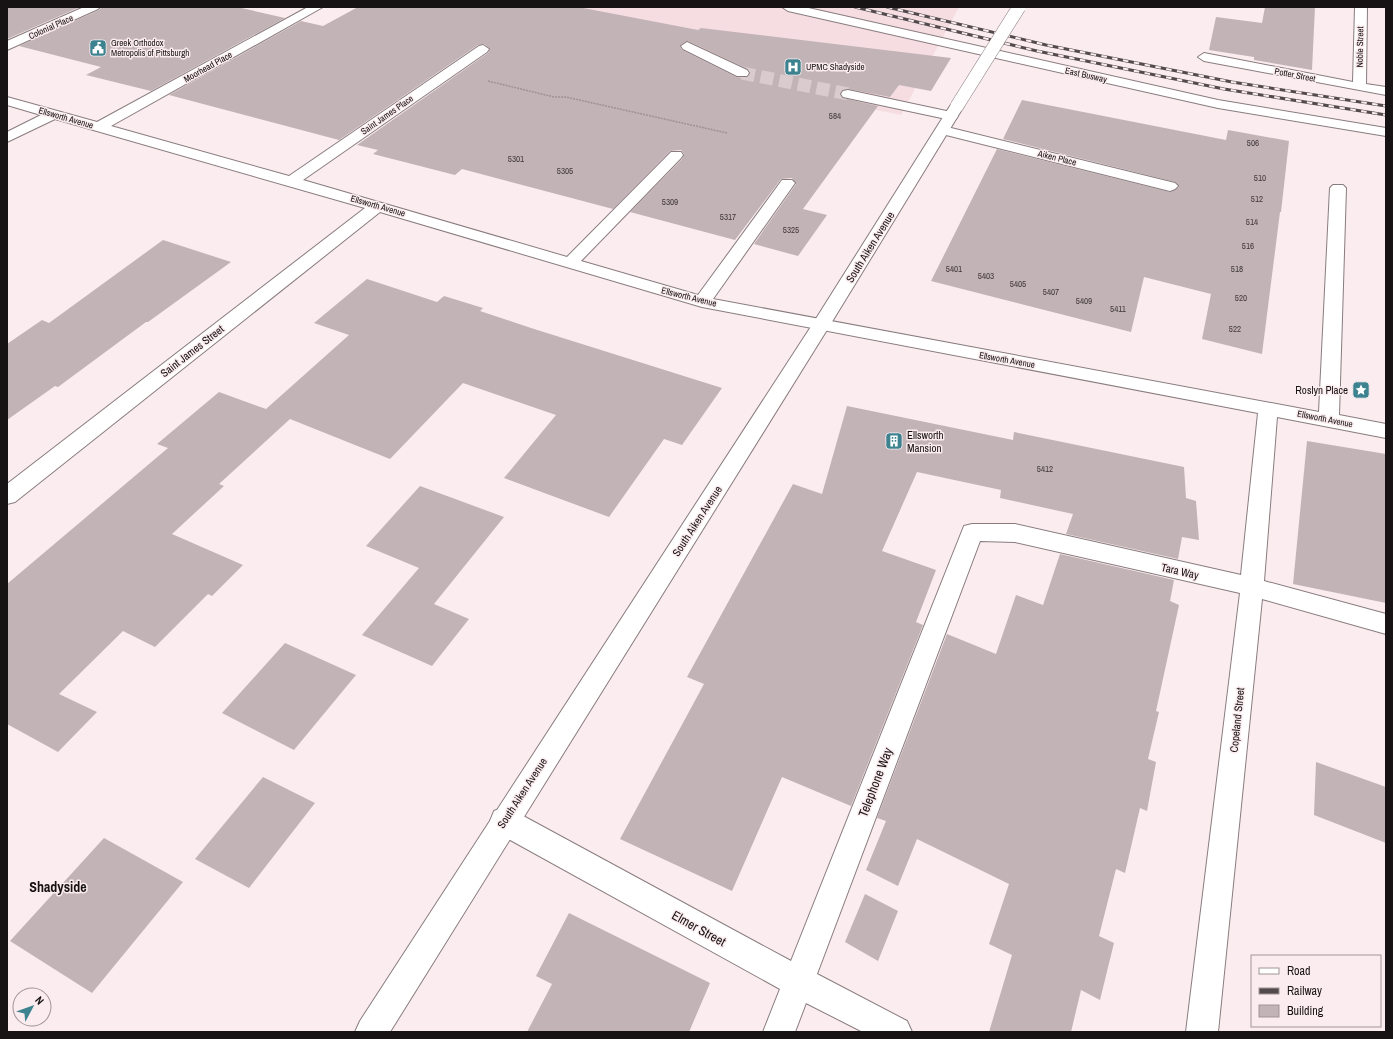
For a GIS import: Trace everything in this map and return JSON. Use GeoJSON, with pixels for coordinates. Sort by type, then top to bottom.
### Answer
{"type":"FeatureCollection","features":[{"type":"Feature","properties":{"kind":"street","name":"Colonial Place"},"geometry":{"type":"LineString","coordinates":[[7,46],[94,7]]}},
{"type":"Feature","properties":{"kind":"street","name":"Moorhead Place"},"geometry":{"type":"LineString","coordinates":[[100,127],[317,7]]}},
{"type":"Feature","properties":{"kind":"street","name":"East Busway"},"geometry":{"type":"LineString","coordinates":[[788,7],[1218,104],[1386,132]]}},
{"type":"Feature","properties":{"kind":"street","name":"South Aiken Avenue"},"geometry":{"type":"LineString","coordinates":[[371,1032],[504,821],[821,326],[1019,7]]}},
{"type":"Feature","properties":{"kind":"street","name":"Noble Street"},"geometry":{"type":"LineString","coordinates":[[1359,88],[1361,7]]}},
{"type":"Feature","properties":{"kind":"street"},"geometry":{"type":"LineString","coordinates":[[687,46],[742,73]]}},
{"type":"Feature","properties":{"kind":"street","name":"Saint James Place"},"geometry":{"type":"LineString","coordinates":[[291,182],[483,49]]}},
{"type":"Feature","properties":{"kind":"street","name":"Potter Street"},"geometry":{"type":"LineString","coordinates":[[1204,57],[1359,88],[1386,91]]}},
{"type":"Feature","properties":{"kind":"street"},"geometry":{"type":"LineString","coordinates":[[848,94],[954,111]]}},
{"type":"Feature","properties":{"kind":"street","name":"Ellsworth Avenue"},"geometry":{"type":"LineString","coordinates":[[7,101],[571,262],[638,284],[702,302],[821,326],[1386,431]]}},
{"type":"Feature","properties":{"kind":"street"},"geometry":{"type":"LineString","coordinates":[[7,138],[54,114]]}},
{"type":"Feature","properties":{"kind":"street","name":"Aiken Place"},"geometry":{"type":"LineString","coordinates":[[943,130],[1170,186]]}},
{"type":"Feature","properties":{"kind":"street"},"geometry":{"type":"LineString","coordinates":[[571,262],[676,155]]}},
{"type":"Feature","properties":{"kind":"street"},"geometry":{"type":"LineString","coordinates":[[702,302],[787,183]]}},
{"type":"Feature","properties":{"kind":"street"},"geometry":{"type":"LineString","coordinates":[[1329,420],[1338,188]]}},
{"type":"Feature","properties":{"kind":"street","name":"Saint James Street"},"geometry":{"type":"LineString","coordinates":[[7,496],[377,206]]}},
{"type":"Feature","properties":{"kind":"street","name":"Copeland Street"},"geometry":{"type":"LineString","coordinates":[[1202,1032],[1252,588],[1268,408]]}},
{"type":"Feature","properties":{"kind":"street","name":"Tara Way"},"geometry":{"type":"LineString","coordinates":[[972,532],[1015,533],[1252,588],[1386,624]]}},
{"type":"Feature","properties":{"kind":"street","name":"Telephone Way"},"geometry":{"type":"LineString","coordinates":[[779,1032],[797,981],[972,532]]}},
{"type":"Feature","properties":{"kind":"street","name":"Elmer Street"},"geometry":{"type":"LineString","coordinates":[[504,821],[797,981],[896,1032]]}},
{"type":"Feature","properties":{"kind":"path"},"geometry":{"type":"LineString","coordinates":[[454,69],[487,77],[488,82],[727,133]]}},
{"type":"Feature","properties":{"kind":"shaded area","name":"UPMC Shadyside"},"geometry":{"type":"Polygon","coordinates":[[[434,7],[959,7],[901,115],[416,18],[434,7]]]}},
{"type":"Feature","properties":{"kind":"building"},"geometry":{"type":"Polygon","coordinates":[[[7,7],[80,7],[7,39],[7,7]]]}},
{"type":"Feature","properties":{"kind":"building"},"geometry":{"type":"Polygon","coordinates":[[[102,7],[237,7],[285,18],[151,91],[86,75],[101,67],[19,46],[99,10],[102,7]]]}},
{"type":"Feature","properties":{"kind":"building"},"geometry":{"type":"Polygon","coordinates":[[[358,7],[578,7],[698,30],[701,28],[951,58],[931,91],[899,85],[890,97],[848,89],[842,90],[840,95],[843,98],[878,106],[803,209],[827,215],[798,256],[754,244],[796,184],[792,178],[781,179],[735,240],[630,212],[682,159],[684,154],[681,150],[670,151],[613,209],[462,169],[455,175],[373,154],[378,150],[357,145],[488,53],[490,49],[484,44],[478,45],[339,140],[169,95],[301,21],[323,26],[358,7]],[[688,41],[680,46],[682,50],[736,77],[747,78],[750,74],[748,69],[688,41]]]}},
{"type":"Feature","properties":{"kind":"building"},"geometry":{"type":"Polygon","coordinates":[[[1265,7],[1315,7],[1312,70],[1254,60],[1254,57],[1209,50],[1216,17],[1262,23],[1265,7]]]}},
{"type":"Feature","properties":{"kind":"building"},"geometry":{"type":"Polygon","coordinates":[[[1022,100],[1226,140],[1228,130],[1289,141],[1262,354],[1202,339],[1211,294],[1144,277],[1131,332],[931,281],[997,149],[1170,192],[1179,187],[1175,182],[1003,139],[1022,100]]]}},
{"type":"Feature","properties":{"kind":"building"},"geometry":{"type":"Polygon","coordinates":[[[163,240],[231,262],[58,387],[55,386],[7,420],[7,344],[42,320],[49,323],[163,240]]]}},
{"type":"Feature","properties":{"kind":"building"},"geometry":{"type":"Polygon","coordinates":[[[367,279],[437,302],[444,296],[483,308],[480,311],[531,328],[722,388],[682,445],[664,439],[609,517],[504,478],[556,415],[463,383],[390,459],[290,419],[219,484],[224,486],[172,534],[243,565],[212,596],[208,594],[155,647],[123,631],[59,694],[97,712],[58,752],[7,724],[7,584],[168,448],[157,444],[219,392],[266,409],[349,335],[314,323],[367,279]]]}},
{"type":"Feature","properties":{"kind":"building"},"geometry":{"type":"Polygon","coordinates":[[[847,406],[1013,440],[1014,432],[1184,467],[1186,498],[1196,501],[1199,540],[1182,537],[1178,559],[1066,534],[1073,514],[1000,498],[1001,490],[917,472],[882,551],[936,570],[916,622],[923,625],[851,806],[782,777],[732,891],[620,839],[704,684],[687,677],[793,484],[822,494],[847,406]]]}},
{"type":"Feature","properties":{"kind":"building"},"geometry":{"type":"Polygon","coordinates":[[[1307,441],[1386,454],[1386,603],[1293,584],[1307,441]]]}},
{"type":"Feature","properties":{"kind":"building"},"geometry":{"type":"Polygon","coordinates":[[[420,486],[504,517],[434,604],[469,619],[432,666],[362,635],[419,568],[366,546],[420,486]]]}},
{"type":"Feature","properties":{"kind":"building"},"geometry":{"type":"Polygon","coordinates":[[[1060,554],[1174,580],[1170,601],[1179,605],[1156,711],[1159,712],[1148,759],[1156,762],[1147,811],[1140,808],[1125,873],[1116,869],[1099,936],[1114,943],[1100,1000],[1081,990],[1071,1032],[989,1032],[1012,955],[989,944],[1009,884],[917,839],[898,886],[866,870],[886,821],[877,818],[947,634],[996,654],[1016,595],[1043,605],[1060,554]]]}},
{"type":"Feature","properties":{"kind":"building"},"geometry":{"type":"Polygon","coordinates":[[[285,643],[356,675],[294,750],[222,713],[285,643]]]}},
{"type":"Feature","properties":{"kind":"building"},"geometry":{"type":"Polygon","coordinates":[[[1316,762],[1386,787],[1386,843],[1314,815],[1316,762]]]}},
{"type":"Feature","properties":{"kind":"building"},"geometry":{"type":"Polygon","coordinates":[[[263,777],[315,803],[249,888],[195,859],[263,777]]]}},
{"type":"Feature","properties":{"kind":"building"},"geometry":{"type":"Polygon","coordinates":[[[104,838],[183,882],[92,993],[10,941],[104,838]]]}},
{"type":"Feature","properties":{"kind":"building"},"geometry":{"type":"Polygon","coordinates":[[[865,894],[898,911],[878,961],[845,942],[865,894]]]}},
{"type":"Feature","properties":{"kind":"building"},"geometry":{"type":"Polygon","coordinates":[[[569,913],[710,983],[689,1032],[527,1032],[552,984],[536,976],[569,913]]]}},
{"type":"Feature","properties":{"kind":"tunnel"},"geometry":{"type":"LineString","coordinates":[[742,73],[848,94]]}},
{"type":"Feature","properties":{"kind":"railway"},"geometry":{"type":"LineString","coordinates":[[855,7],[1037,51],[1224,89],[1386,115]]}},
{"type":"Feature","properties":{"kind":"railway"},"geometry":{"type":"LineString","coordinates":[[887,7],[1046,45],[1232,82],[1386,106]]}},
{"type":"Feature","properties":{"kind":"place","name":"Greek Orthodox Metropolis of Pittsburgh"},"geometry":{"type":"Point","coordinates":[98,48]}},
{"type":"Feature","properties":{"kind":"place","name":"UPMC Shadyside"},"geometry":{"type":"Point","coordinates":[793,67]}},
{"type":"Feature","properties":{"kind":"place","name":"Roslyn Place"},"geometry":{"type":"Point","coordinates":[1361,390]}},
{"type":"Feature","properties":{"kind":"place","name":"Ellsworth Mansion"},"geometry":{"type":"Point","coordinates":[894,441]}},
{"type":"Feature","properties":{"kind":"district","name":"Shadyside"},"geometry":{"type":"Point","coordinates":[58,887]}}]}
